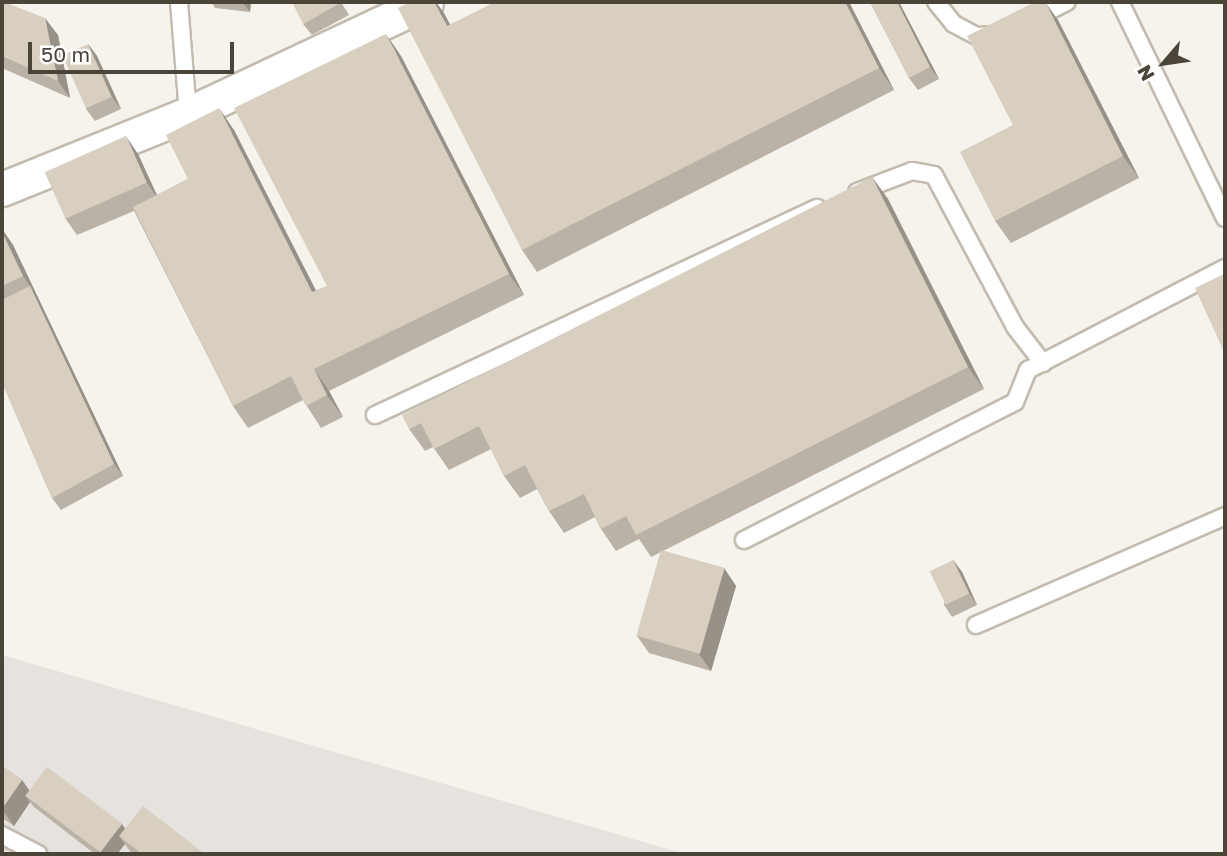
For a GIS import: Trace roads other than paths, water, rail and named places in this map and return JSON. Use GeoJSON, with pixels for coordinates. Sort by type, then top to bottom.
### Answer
{"type":"FeatureCollection","features":[{"type":"Feature","properties":{"kind":"street"},"geometry":{"type":"LineString","coordinates":[[2,189],[188,114],[426,2]]}},
{"type":"Feature","properties":{"kind":"lane"},"geometry":{"type":"LineString","coordinates":[[179,2],[188,114]]}},
{"type":"Feature","properties":{"kind":"lane"},"geometry":{"type":"LineString","coordinates":[[936,2],[954,24],[977,36],[1004,34],[1067,2]]}},
{"type":"Feature","properties":{"kind":"lane"},"geometry":{"type":"LineString","coordinates":[[1120,2],[1225,218]]}},
{"type":"Feature","properties":{"kind":"lane"},"geometry":{"type":"LineString","coordinates":[[375,415],[755,232],[912,171],[934,175],[1016,327],[1043,363]]}},
{"type":"Feature","properties":{"kind":"lane"},"geometry":{"type":"LineString","coordinates":[[744,540],[1014,402],[1028,370],[1225,268]]}},
{"type":"Feature","properties":{"kind":"lane"},"geometry":{"type":"LineString","coordinates":[[976,625],[1225,516]]}},
{"type":"Feature","properties":{"kind":"lane"},"geometry":{"type":"LineString","coordinates":[[2,835],[38,854]]}}]}
